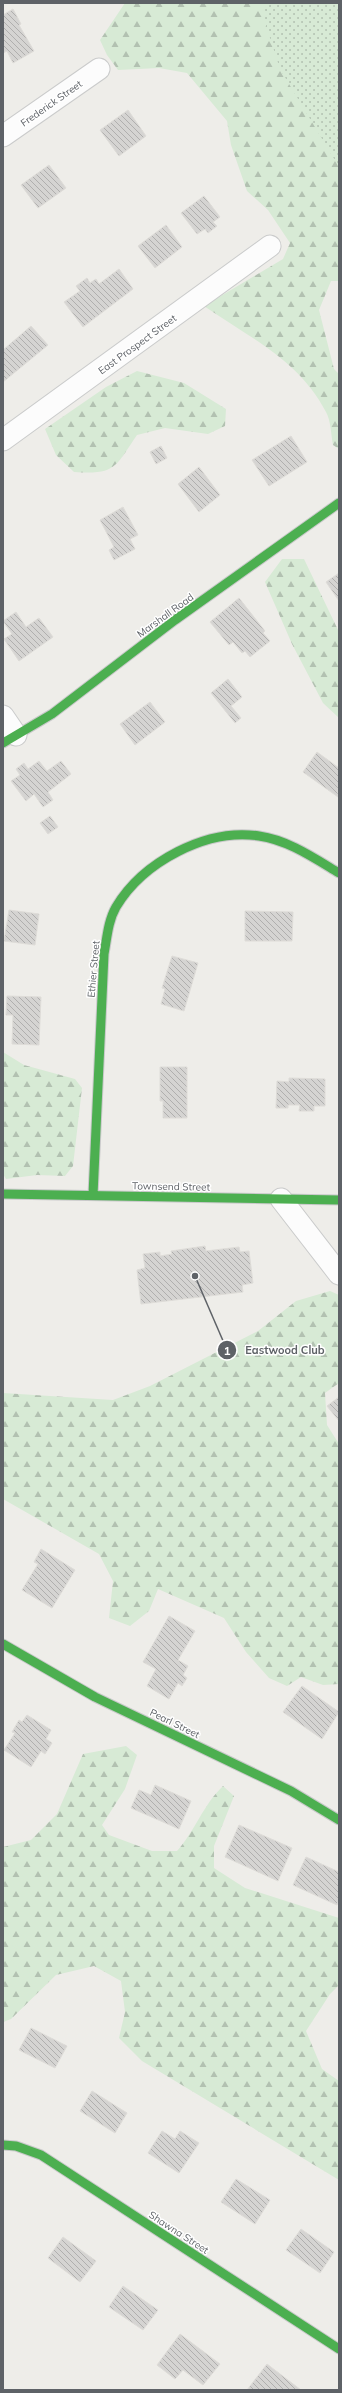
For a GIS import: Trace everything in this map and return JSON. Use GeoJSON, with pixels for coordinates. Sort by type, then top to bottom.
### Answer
{"type":"FeatureCollection","features":[{"type":"Feature","properties":{"kind":"street","name":"Frederick Street"},"geometry":{"type":"LineString","coordinates":[[3,136],[99,69]]}},
{"type":"Feature","properties":{"kind":"street","name":"East Prospect Street"},"geometry":{"type":"LineString","coordinates":[[3,440],[270,246]]}},
{"type":"Feature","properties":{"kind":"street","name":"Marshall Road"},"geometry":{"type":"LineString","coordinates":[[10,739],[52,714],[175,620],[339,503]]}},
{"type":"Feature","properties":{"kind":"street"},"geometry":{"type":"LineString","coordinates":[[3,716],[10,739]]}},
{"type":"Feature","properties":{"kind":"street","name":"Ethier Street"},"geometry":{"type":"LineString","coordinates":[[93,1195],[104,954],[112,919],[123,898],[145,876],[170,857],[197,843],[226,835],[243,833],[277,840],[294,847],[339,873]]}},
{"type":"Feature","properties":{"kind":"street","name":"Townsend Street"},"geometry":{"type":"LineString","coordinates":[[3,1194],[339,1200]]}},
{"type":"Feature","properties":{"kind":"street"},"geometry":{"type":"LineString","coordinates":[[282,1199],[339,1274]]}},
{"type":"Feature","properties":{"kind":"street","name":"Pearl Street"},"geometry":{"type":"LineString","coordinates":[[3,1644],[95,1697],[291,1791],[339,1820]]}},
{"type":"Feature","properties":{"kind":"street","name":"Shawna Street"},"geometry":{"type":"LineString","coordinates":[[3,2145],[16,2146],[41,2155],[339,2350]]}},
{"type":"Feature","properties":{"kind":"green space"},"geometry":{"type":"Polygon","coordinates":[[[125,3],[266,3],[263,16],[280,69],[339,167],[339,281],[331,281],[319,310],[334,369],[339,374],[339,449],[333,445],[330,424],[326,412],[315,394],[302,378],[288,364],[256,340],[204,306],[283,259],[290,243],[268,210],[247,191],[231,145],[227,121],[187,73],[159,68],[118,70],[107,55],[100,40],[125,3]]]}},
{"type":"Feature","properties":{"kind":"green space"},"geometry":{"type":"Polygon","coordinates":[[[233,3],[339,3],[339,186],[233,3]]]}},
{"type":"Feature","properties":{"kind":"green space"},"geometry":{"type":"Polygon","coordinates":[[[137,371],[184,383],[226,409],[225,426],[208,434],[165,428],[137,435],[124,455],[113,467],[98,472],[74,472],[56,455],[45,429],[106,387],[137,371]]]}},
{"type":"Feature","properties":{"kind":"green space"},"geometry":{"type":"Polygon","coordinates":[[[282,559],[304,559],[339,632],[339,718],[323,703],[292,644],[265,582],[282,559]]]}},
{"type":"Feature","properties":{"kind":"green space"},"geometry":{"type":"Polygon","coordinates":[[[3,1052],[24,1065],[75,1079],[82,1088],[73,1166],[65,1176],[37,1175],[6,1179],[3,1174],[3,1052]]]}},
{"type":"Feature","properties":{"kind":"green space"},"geometry":{"type":"Polygon","coordinates":[[[330,1291],[339,1295],[339,1383],[325,1393],[327,1425],[339,1444],[339,1684],[323,1685],[301,1677],[287,1686],[269,1678],[246,1652],[224,1618],[158,1589],[149,1611],[130,1626],[109,1618],[113,1581],[99,1554],[3,1499],[3,1393],[113,1400],[150,1386],[258,1331],[296,1301],[330,1291]]]}},
{"type":"Feature","properties":{"kind":"green space"},"geometry":{"type":"Polygon","coordinates":[[[126,1746],[137,1755],[125,1789],[102,1825],[109,1835],[152,1851],[177,1851],[189,1835],[210,1801],[223,1786],[234,1796],[214,1846],[214,1868],[245,1888],[339,1918],[339,1985],[330,1994],[306,2031],[322,2069],[339,2081],[339,2180],[142,2061],[119,2038],[125,2012],[121,1981],[94,1966],[56,1975],[11,2019],[3,2022],[3,1847],[31,1840],[57,1814],[83,1754],[126,1746]]]}},
{"type":"Feature","properties":{"kind":"building"},"geometry":{"type":"Polygon","coordinates":[[[13,9],[21,24],[19,25],[34,51],[13,63],[7,51],[3,53],[3,15],[13,9]]]}},
{"type":"Feature","properties":{"kind":"building"},"geometry":{"type":"Polygon","coordinates":[[[128,110],[146,136],[119,156],[100,130],[128,110]]]}},
{"type":"Feature","properties":{"kind":"building"},"geometry":{"type":"Polygon","coordinates":[[[49,165],[66,188],[38,208],[21,185],[49,165]]]}},
{"type":"Feature","properties":{"kind":"building"},"geometry":{"type":"Polygon","coordinates":[[[204,196],[220,217],[213,222],[217,226],[208,233],[205,229],[197,234],[181,213],[204,196]]]}},
{"type":"Feature","properties":{"kind":"building"},"geometry":{"type":"Polygon","coordinates":[[[166,225],[182,247],[155,268],[138,246],[166,225]]]}},
{"type":"Feature","properties":{"kind":"building"},"geometry":{"type":"Polygon","coordinates":[[[119,269],[133,289],[83,327],[64,302],[80,291],[76,286],[87,278],[90,283],[96,279],[99,284],[119,269]]]}},
{"type":"Feature","properties":{"kind":"building"},"geometry":{"type":"Polygon","coordinates":[[[31,326],[48,345],[3,382],[3,350],[31,326]]]}},
{"type":"Feature","properties":{"kind":"building"},"geometry":{"type":"Polygon","coordinates":[[[291,436],[307,462],[269,486],[252,460],[291,436]]]}},
{"type":"Feature","properties":{"kind":"building"},"geometry":{"type":"Polygon","coordinates":[[[161,446],[167,458],[156,464],[150,452],[161,446]]]}},
{"type":"Feature","properties":{"kind":"building"},"geometry":{"type":"Polygon","coordinates":[[[199,467],[220,495],[199,512],[178,484],[199,467]]]}},
{"type":"Feature","properties":{"kind":"building"},"geometry":{"type":"Polygon","coordinates":[[[123,507],[138,535],[130,539],[135,549],[114,560],[109,550],[114,547],[100,520],[123,507]]]}},
{"type":"Feature","properties":{"kind":"building"},"geometry":{"type":"Polygon","coordinates":[[[339,573],[339,601],[326,582],[339,573]]]}},
{"type":"Feature","properties":{"kind":"building"},"geometry":{"type":"Polygon","coordinates":[[[239,598],[265,631],[263,633],[270,641],[250,657],[245,651],[242,653],[233,642],[229,645],[210,622],[239,598]]]}},
{"type":"Feature","properties":{"kind":"building"},"geometry":{"type":"Polygon","coordinates":[[[16,612],[26,627],[39,618],[53,637],[19,661],[4,639],[12,634],[3,621],[16,612]]]}},
{"type":"Feature","properties":{"kind":"building"},"geometry":{"type":"Polygon","coordinates":[[[228,679],[242,697],[231,706],[241,718],[235,723],[211,693],[228,679]]]}},
{"type":"Feature","properties":{"kind":"building"},"geometry":{"type":"Polygon","coordinates":[[[150,702],[165,722],[135,745],[120,724],[150,702]]]}},
{"type":"Feature","properties":{"kind":"building"},"geometry":{"type":"Polygon","coordinates":[[[317,752],[339,768],[338,797],[303,772],[317,752]]]}},
{"type":"Feature","properties":{"kind":"building"},"geometry":{"type":"Polygon","coordinates":[[[39,761],[47,771],[61,761],[71,774],[48,792],[53,800],[43,807],[34,794],[26,801],[11,781],[20,775],[16,769],[24,763],[28,769],[39,761]]]}},
{"type":"Feature","properties":{"kind":"building"},"geometry":{"type":"Polygon","coordinates":[[[50,816],[58,827],[48,834],[40,823],[50,816]]]}},
{"type":"Feature","properties":{"kind":"building"},"geometry":{"type":"Polygon","coordinates":[[[9,910],[39,914],[35,945],[4,941],[9,910]]]}},
{"type":"Feature","properties":{"kind":"building"},"geometry":{"type":"Polygon","coordinates":[[[245,911],[293,912],[292,941],[245,941],[245,911]]]}},
{"type":"Feature","properties":{"kind":"building"},"geometry":{"type":"Polygon","coordinates":[[[172,956],[198,963],[184,1011],[161,1004],[165,989],[162,988],[172,956]]]}},
{"type":"Feature","properties":{"kind":"building"},"geometry":{"type":"Polygon","coordinates":[[[7,996],[41,997],[39,1045],[12,1044],[13,1015],[6,1015],[7,996]]]}},
{"type":"Feature","properties":{"kind":"building"},"geometry":{"type":"Polygon","coordinates":[[[160,1067],[187,1067],[187,1118],[163,1118],[163,1101],[160,1101],[160,1067]]]}},
{"type":"Feature","properties":{"kind":"building"},"geometry":{"type":"Polygon","coordinates":[[[289,1078],[325,1079],[325,1106],[314,1106],[314,1111],[299,1111],[300,1105],[288,1105],[288,1108],[276,1108],[277,1081],[289,1082],[289,1078]]]}},
{"type":"Feature","properties":{"kind":"building"},"geometry":{"type":"Polygon","coordinates":[[[205,1246],[206,1251],[239,1247],[240,1252],[249,1251],[253,1283],[242,1285],[243,1292],[141,1304],[137,1270],[145,1268],[143,1254],[160,1252],[160,1256],[172,1254],[171,1251],[205,1246]]]}},
{"type":"Feature","properties":{"kind":"building"},"geometry":{"type":"Polygon","coordinates":[[[339,1397],[339,1421],[327,1406],[339,1397]]]}},
{"type":"Feature","properties":{"kind":"building"},"geometry":{"type":"Polygon","coordinates":[[[41,1549],[75,1570],[52,1608],[22,1590],[38,1564],[34,1562],[41,1549]]]}},
{"type":"Feature","properties":{"kind":"building"},"geometry":{"type":"Polygon","coordinates":[[[169,1616],[195,1631],[178,1660],[188,1666],[183,1675],[187,1678],[182,1686],[178,1683],[169,1699],[147,1686],[156,1669],[143,1662],[169,1616]]]}},
{"type":"Feature","properties":{"kind":"building"},"geometry":{"type":"Polygon","coordinates":[[[302,1686],[339,1712],[322,1739],[283,1712],[302,1686]]]}},
{"type":"Feature","properties":{"kind":"building"},"geometry":{"type":"Polygon","coordinates":[[[27,1715],[51,1730],[46,1739],[52,1743],[45,1754],[41,1751],[31,1767],[4,1750],[15,1733],[12,1732],[19,1720],[22,1722],[27,1715]]]}},
{"type":"Feature","properties":{"kind":"building"},"geometry":{"type":"Polygon","coordinates":[[[155,1785],[191,1801],[179,1829],[131,1808],[139,1790],[151,1795],[155,1785]]]}},
{"type":"Feature","properties":{"kind":"building"},"geometry":{"type":"Polygon","coordinates":[[[239,1825],[292,1848],[278,1881],[225,1857],[239,1825]]]}},
{"type":"Feature","properties":{"kind":"building"},"geometry":{"type":"Polygon","coordinates":[[[306,1857],[339,1872],[339,1900],[337,1905],[293,1885],[306,1857]]]}},
{"type":"Feature","properties":{"kind":"building"},"geometry":{"type":"Polygon","coordinates":[[[31,2028],[67,2046],[55,2068],[19,2050],[31,2028]]]}},
{"type":"Feature","properties":{"kind":"building"},"geometry":{"type":"Polygon","coordinates":[[[92,2091],[127,2113],[115,2133],[80,2111],[92,2091]]]}},
{"type":"Feature","properties":{"kind":"building"},"geometry":{"type":"Polygon","coordinates":[[[162,2131],[175,2139],[180,2131],[199,2143],[179,2173],[148,2153],[162,2131]]]}},
{"type":"Feature","properties":{"kind":"building"},"geometry":{"type":"Polygon","coordinates":[[[236,2179],[270,2200],[255,2224],[221,2202],[236,2179]]]}},
{"type":"Feature","properties":{"kind":"building"},"geometry":{"type":"Polygon","coordinates":[[[301,2229],[334,2252],[320,2273],[286,2250],[301,2229]]]}},
{"type":"Feature","properties":{"kind":"building"},"geometry":{"type":"Polygon","coordinates":[[[63,2237],[96,2261],[80,2282],[48,2258],[63,2237]]]}},
{"type":"Feature","properties":{"kind":"building"},"geometry":{"type":"Polygon","coordinates":[[[123,2286],[158,2310],[143,2330],[109,2307],[123,2286]]]}},
{"type":"Feature","properties":{"kind":"building"},"geometry":{"type":"Polygon","coordinates":[[[180,2334],[220,2364],[203,2385],[183,2370],[175,2379],[157,2365],[180,2334]]]}},
{"type":"Feature","properties":{"kind":"building"},"geometry":{"type":"Polygon","coordinates":[[[267,2364],[301,2390],[247,2390],[267,2364]]]}},
{"type":"Feature","properties":{"kind":"traffic: fast"},"geometry":{"type":"LineString","coordinates":[[3,743],[52,714],[175,620],[339,503]]}},
{"type":"Feature","properties":{"kind":"traffic: fast"},"geometry":{"type":"LineString","coordinates":[[93,1195],[104,954],[111,918],[116,907],[128,891],[142,876],[159,863],[178,852],[198,843],[218,837],[239,835],[259,836],[280,841],[300,850],[339,873]]}},
{"type":"Feature","properties":{"kind":"traffic: fast"},"geometry":{"type":"LineString","coordinates":[[3,1194],[339,1200]]}},
{"type":"Feature","properties":{"kind":"traffic: fast"},"geometry":{"type":"LineString","coordinates":[[3,1644],[95,1697],[291,1791],[339,1820]]}},
{"type":"Feature","properties":{"kind":"traffic: fast"},"geometry":{"type":"LineString","coordinates":[[3,2145],[16,2146],[41,2155],[339,2349]]}},
{"type":"Feature","properties":{"kind":"place","name":"Eastwood Club"},"geometry":{"type":"Point","coordinates":[195,1276]}}]}
